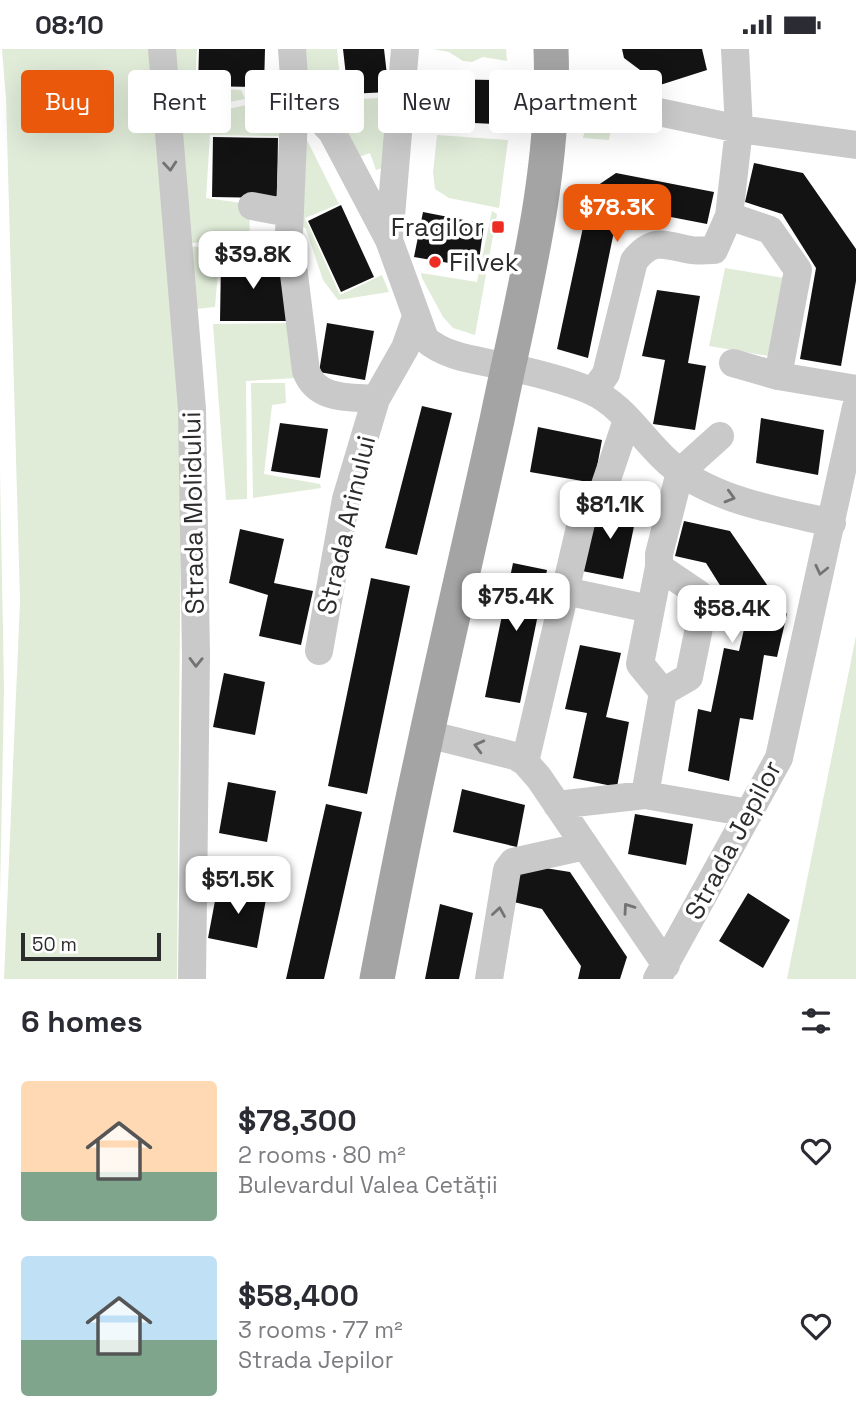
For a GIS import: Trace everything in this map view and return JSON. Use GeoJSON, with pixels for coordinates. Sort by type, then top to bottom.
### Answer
{"type":"FeatureCollection","features":[{"type":"Feature","properties":{"kind":"main road"},"geometry":{"type":"LineString","coordinates":[[551,49],[551,70]]}},
{"type":"Feature","properties":{"kind":"main road"},"geometry":{"type":"LineString","coordinates":[[377,979],[427,734],[536,233],[550,133]]}},
{"type":"Feature","properties":{"kind":"street","name":"Strada Molidului"},"geometry":{"type":"LineString","coordinates":[[162,49],[192,409],[196,656],[192,979]]}},
{"type":"Feature","properties":{"kind":"street","name":"Strada Arinului"},"geometry":{"type":"LineString","coordinates":[[292,49],[294,70]]}},
{"type":"Feature","properties":{"kind":"street"},"geometry":{"type":"LineString","coordinates":[[389,240],[405,49]]}},
{"type":"Feature","properties":{"kind":"street"},"geometry":{"type":"LineString","coordinates":[[593,392],[606,374],[634,261],[642,251],[662,243],[694,250],[714,250],[729,216],[739,129],[735,49]]}},
{"type":"Feature","properties":{"kind":"street"},"geometry":{"type":"LineString","coordinates":[[662,113],[739,129],[856,145]]}},
{"type":"Feature","properties":{"kind":"street","name":"Strada Arinului"},"geometry":{"type":"LineString","coordinates":[[293,133],[289,234],[309,378],[314,387],[324,393],[340,397],[376,399]]}},
{"type":"Feature","properties":{"kind":"street"},"geometry":{"type":"LineString","coordinates":[[333,133],[389,240],[425,339],[437,349],[468,359],[508,366],[593,392],[627,419],[649,445],[697,483],[723,495],[832,523]]}},
{"type":"Feature","properties":{"kind":"street"},"geometry":{"type":"LineString","coordinates":[[252,206],[289,213]]}},
{"type":"Feature","properties":{"kind":"street"},"geometry":{"type":"LineString","coordinates":[[729,216],[770,230],[798,270],[778,376]]}},
{"type":"Feature","properties":{"kind":"street","name":"Strada Arinului"},"geometry":{"type":"LineString","coordinates":[[319,651],[346,499],[376,399],[405,348],[416,317]]}},
{"type":"Feature","properties":{"kind":"street"},"geometry":{"type":"LineString","coordinates":[[733,363],[778,376],[856,389]]}},
{"type":"Feature","properties":{"kind":"street","name":"Strada Jepilor"},"geometry":{"type":"LineString","coordinates":[[661,972],[779,758],[856,407]]}},
{"type":"Feature","properties":{"kind":"street"},"geometry":{"type":"LineString","coordinates":[[525,762],[584,506],[603,491],[627,419]]}},
{"type":"Feature","properties":{"kind":"street"},"geometry":{"type":"LineString","coordinates":[[645,795],[663,692],[640,664],[659,567],[659,554],[681,472],[720,436]]}},
{"type":"Feature","properties":{"kind":"street"},"geometry":{"type":"LineString","coordinates":[[659,567],[699,594],[704,603],[690,677],[663,692]]}},
{"type":"Feature","properties":{"kind":"street"},"geometry":{"type":"LineString","coordinates":[[565,591],[649,609]]}},
{"type":"Feature","properties":{"kind":"street"},"geometry":{"type":"LineString","coordinates":[[427,734],[515,756],[525,762],[585,846],[661,972]]}},
{"type":"Feature","properties":{"kind":"street"},"geometry":{"type":"LineString","coordinates":[[557,804],[645,795],[749,813]]}},
{"type":"Feature","properties":{"kind":"street"},"geometry":{"type":"LineString","coordinates":[[489,979],[507,870],[513,862],[585,846]]}},
{"type":"Feature","properties":{"kind":"green space"},"geometry":{"type":"Polygon","coordinates":[[[2,49],[149,49],[151,70],[128,70],[128,133],[156,133],[178,395],[181,488],[177,979],[4,979],[20,601],[6,99],[2,49]]]}},
{"type":"Feature","properties":{"kind":"green space"},"geometry":{"type":"Polygon","coordinates":[[[168,49],[197,49],[196,70],[169,70],[168,49]]]}},
{"type":"Feature","properties":{"kind":"green space"},"geometry":{"type":"Polygon","coordinates":[[[299,49],[337,49],[339,70],[301,70],[299,49]]]}},
{"type":"Feature","properties":{"kind":"green space"},"geometry":{"type":"Polygon","coordinates":[[[433,49],[506,49],[507,61],[483,57],[472,62],[463,61],[449,52],[433,49]]]}},
{"type":"Feature","properties":{"kind":"green space"},"geometry":{"type":"Polygon","coordinates":[[[231,89],[241,90],[245,99],[231,102],[231,89]]]}},
{"type":"Feature","properties":{"kind":"green space"},"geometry":{"type":"Polygon","coordinates":[[[378,98],[378,133],[395,133],[394,165],[376,170],[370,153],[353,159],[333,133],[364,133],[364,99],[378,98]]]}},
{"type":"Feature","properties":{"kind":"green space"},"geometry":{"type":"Polygon","coordinates":[[[245,105],[245,133],[286,133],[282,152],[279,136],[210,135],[206,198],[249,204],[250,240],[189,243],[173,133],[231,133],[231,108],[245,105]]]}},
{"type":"Feature","properties":{"kind":"green space"},"geometry":{"type":"Polygon","coordinates":[[[584,133],[610,133],[609,140],[583,138],[584,133]]]}},
{"type":"Feature","properties":{"kind":"green space"},"geometry":{"type":"Polygon","coordinates":[[[304,134],[339,204],[305,218],[340,295],[382,275],[389,292],[338,300],[323,280],[306,229],[293,220],[304,134]]]}},
{"type":"Feature","properties":{"kind":"green space"},"geometry":{"type":"Polygon","coordinates":[[[437,135],[508,140],[499,208],[449,198],[435,189],[433,173],[437,135]]]}},
{"type":"Feature","properties":{"kind":"green space"},"geometry":{"type":"Polygon","coordinates":[[[492,211],[497,214],[475,335],[453,328],[443,317],[421,273],[477,282],[492,211]]]}},
{"type":"Feature","properties":{"kind":"green space"},"geometry":{"type":"Polygon","coordinates":[[[181,246],[287,252],[288,259],[219,260],[215,307],[196,309],[181,246]]]}},
{"type":"Feature","properties":{"kind":"green space"},"geometry":{"type":"Polygon","coordinates":[[[725,268],[784,278],[769,356],[709,346],[725,268]]]}},
{"type":"Feature","properties":{"kind":"green space"},"geometry":{"type":"Polygon","coordinates":[[[299,323],[296,378],[246,381],[247,499],[226,500],[213,324],[299,323]]]}},
{"type":"Feature","properties":{"kind":"green space"},"geometry":{"type":"Polygon","coordinates":[[[251,383],[285,383],[286,403],[272,405],[264,474],[320,484],[321,488],[253,498],[251,383]]]}},
{"type":"Feature","properties":{"kind":"green space"},"geometry":{"type":"Polygon","coordinates":[[[0,471],[4,689],[0,896],[0,471]]]}},
{"type":"Feature","properties":{"kind":"green space"},"geometry":{"type":"Polygon","coordinates":[[[856,636],[856,979],[787,979],[856,636]]]}},
{"type":"Feature","properties":{"kind":"building"},"geometry":{"type":"Polygon","coordinates":[[[199,49],[265,49],[264,70],[245,70],[245,87],[231,86],[231,70],[198,70],[199,49]]]}},
{"type":"Feature","properties":{"kind":"building"},"geometry":{"type":"Polygon","coordinates":[[[343,49],[384,49],[386,70],[378,70],[378,93],[364,93],[364,70],[345,70],[343,49]]]}},
{"type":"Feature","properties":{"kind":"building"},"geometry":{"type":"Polygon","coordinates":[[[622,49],[702,49],[707,70],[662,84],[662,70],[640,70],[624,58],[622,49]]]}},
{"type":"Feature","properties":{"kind":"building"},"geometry":{"type":"Polygon","coordinates":[[[475,80],[489,80],[489,124],[475,123],[475,80]]]}},
{"type":"Feature","properties":{"kind":"building"},"geometry":{"type":"Polygon","coordinates":[[[213,137],[278,138],[277,198],[212,197],[213,137]]]}},
{"type":"Feature","properties":{"kind":"building"},"geometry":{"type":"Polygon","coordinates":[[[754,163],[803,173],[856,249],[856,281],[841,366],[800,359],[816,268],[782,214],[745,202],[754,163]]]}},
{"type":"Feature","properties":{"kind":"building"},"geometry":{"type":"Polygon","coordinates":[[[616,173],[714,192],[707,224],[619,207],[588,358],[557,349],[591,190],[616,173]]]}},
{"type":"Feature","properties":{"kind":"building"},"geometry":{"type":"Polygon","coordinates":[[[341,205],[374,277],[341,292],[308,221],[341,205]]]}},
{"type":"Feature","properties":{"kind":"building"},"geometry":{"type":"Polygon","coordinates":[[[423,212],[484,224],[478,268],[414,257],[423,212]]]}},
{"type":"Feature","properties":{"kind":"building"},"geometry":{"type":"Polygon","coordinates":[[[221,261],[287,262],[286,321],[220,321],[221,261]]]}},
{"type":"Feature","properties":{"kind":"building"},"geometry":{"type":"Polygon","coordinates":[[[657,290],[700,296],[688,363],[706,366],[695,430],[653,424],[665,360],[642,356],[657,290]]]}},
{"type":"Feature","properties":{"kind":"building"},"geometry":{"type":"Polygon","coordinates":[[[327,323],[374,331],[365,380],[319,372],[327,323]]]}},
{"type":"Feature","properties":{"kind":"building"},"geometry":{"type":"Polygon","coordinates":[[[422,406],[452,413],[417,555],[385,548],[422,406]]]}},
{"type":"Feature","properties":{"kind":"building"},"geometry":{"type":"Polygon","coordinates":[[[761,418],[824,430],[818,475],[756,463],[761,418]]]}},
{"type":"Feature","properties":{"kind":"building"},"geometry":{"type":"Polygon","coordinates":[[[280,423],[328,429],[320,478],[271,471],[280,423]]]}},
{"type":"Feature","properties":{"kind":"building"},"geometry":{"type":"Polygon","coordinates":[[[538,427],[602,440],[594,483],[530,472],[538,427]]]}},
{"type":"Feature","properties":{"kind":"building"},"geometry":{"type":"Polygon","coordinates":[[[598,503],[637,512],[623,579],[582,571],[598,503]]]}},
{"type":"Feature","properties":{"kind":"building"},"geometry":{"type":"Polygon","coordinates":[[[684,521],[730,531],[787,614],[777,657],[764,655],[753,720],[740,718],[729,781],[688,771],[698,709],[711,712],[724,648],[739,651],[745,625],[706,563],[675,556],[684,521]]]}},
{"type":"Feature","properties":{"kind":"building"},"geometry":{"type":"Polygon","coordinates":[[[240,529],[284,539],[274,583],[313,591],[301,645],[259,636],[268,595],[229,583],[240,529]]]}},
{"type":"Feature","properties":{"kind":"building"},"geometry":{"type":"Polygon","coordinates":[[[513,563],[547,570],[520,703],[485,697],[513,563]]]}},
{"type":"Feature","properties":{"kind":"building"},"geometry":{"type":"Polygon","coordinates":[[[371,578],[410,586],[367,794],[328,786],[371,578]]]}},
{"type":"Feature","properties":{"kind":"building"},"geometry":{"type":"Polygon","coordinates":[[[580,645],[621,653],[606,717],[629,722],[617,787],[573,778],[587,713],[565,709],[580,645]]]}},
{"type":"Feature","properties":{"kind":"building"},"geometry":{"type":"Polygon","coordinates":[[[224,673],[265,682],[255,735],[213,727],[224,673]]]}},
{"type":"Feature","properties":{"kind":"building"},"geometry":{"type":"Polygon","coordinates":[[[228,782],[276,791],[267,842],[219,833],[228,782]]]}},
{"type":"Feature","properties":{"kind":"building"},"geometry":{"type":"Polygon","coordinates":[[[462,789],[525,805],[517,847],[453,832],[462,789]]]}},
{"type":"Feature","properties":{"kind":"building"},"geometry":{"type":"Polygon","coordinates":[[[326,804],[362,812],[339,914],[324,979],[286,979],[326,804]]]}},
{"type":"Feature","properties":{"kind":"building"},"geometry":{"type":"Polygon","coordinates":[[[635,814],[693,824],[686,865],[628,854],[635,814]]]}},
{"type":"Feature","properties":{"kind":"building"},"geometry":{"type":"Polygon","coordinates":[[[520,864],[570,872],[627,957],[620,979],[578,979],[581,966],[542,909],[514,902],[520,864]]]}},
{"type":"Feature","properties":{"kind":"building"},"geometry":{"type":"Polygon","coordinates":[[[218,885],[267,894],[257,948],[208,938],[218,885]]]}},
{"type":"Feature","properties":{"kind":"building"},"geometry":{"type":"Polygon","coordinates":[[[748,893],[790,920],[763,968],[719,941],[748,893]]]}},
{"type":"Feature","properties":{"kind":"building"},"geometry":{"type":"Polygon","coordinates":[[[440,904],[473,913],[459,979],[425,979],[440,904]]]}},
{"type":"Feature","properties":{"kind":"place","name":"Fragilor"},"geometry":{"type":"Point","coordinates":[498,227]}},
{"type":"Feature","properties":{"kind":"place","name":"Filvek"},"geometry":{"type":"Point","coordinates":[435,262]}}]}
